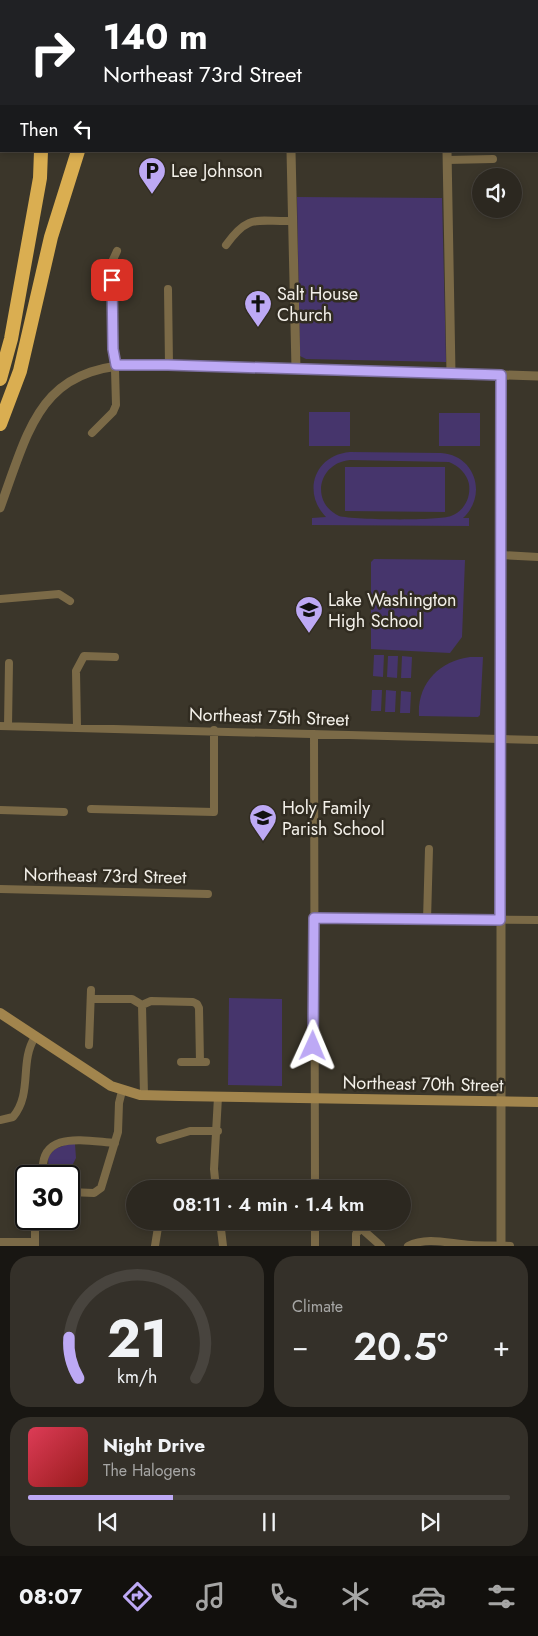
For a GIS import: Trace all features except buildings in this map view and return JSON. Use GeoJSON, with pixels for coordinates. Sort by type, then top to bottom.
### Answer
{"type":"FeatureCollection","features":[{"type":"Feature","properties":{"kind":"highway"},"geometry":{"type":"LineString","coordinates":[[0,379],[11,339],[40,178],[41,152]]}},
{"type":"Feature","properties":{"kind":"highway"},"geometry":{"type":"LineString","coordinates":[[0,424],[20,371],[51,237],[78,152]]}},
{"type":"Feature","properties":{"kind":"main road","name":"Northeast 70th Street"},"geometry":{"type":"LineString","coordinates":[[0,1013],[96,1079],[122,1091],[144,1095],[538,1102]]}},
{"type":"Feature","properties":{"kind":"street"},"geometry":{"type":"LineString","coordinates":[[291,152],[296,369]]}},
{"type":"Feature","properties":{"kind":"street"},"geometry":{"type":"LineString","coordinates":[[451,374],[447,155],[493,158]]}},
{"type":"Feature","properties":{"kind":"street"},"geometry":{"type":"LineString","coordinates":[[226,245],[238,229],[247,223],[257,220],[292,221]]}},
{"type":"Feature","properties":{"kind":"street"},"geometry":{"type":"LineString","coordinates":[[92,433],[113,412],[116,405],[112,262],[116,250]]}},
{"type":"Feature","properties":{"kind":"street"},"geometry":{"type":"LineString","coordinates":[[168,289],[168,365]]}},
{"type":"Feature","properties":{"kind":"street"},"geometry":{"type":"LineString","coordinates":[[0,508],[34,419],[48,400],[70,382],[94,370],[116,365],[168,365],[538,376]]}},
{"type":"Feature","properties":{"kind":"street"},"geometry":{"type":"LineString","coordinates":[[501,375],[501,1246]]}},
{"type":"Feature","properties":{"kind":"street"},"geometry":{"type":"LineString","coordinates":[[501,556],[538,557]]}},
{"type":"Feature","properties":{"kind":"street"},"geometry":{"type":"LineString","coordinates":[[0,599],[59,594],[70,601]]}},
{"type":"Feature","properties":{"kind":"street"},"geometry":{"type":"LineString","coordinates":[[77,727],[76,671],[84,656],[116,657]]}},
{"type":"Feature","properties":{"kind":"street"},"geometry":{"type":"LineString","coordinates":[[4,726],[9,663]]}},
{"type":"Feature","properties":{"kind":"street","name":"Northeast 75th Street"},"geometry":{"type":"LineString","coordinates":[[4,726],[214,730],[538,740]]}},
{"type":"Feature","properties":{"kind":"street"},"geometry":{"type":"LineString","coordinates":[[91,809],[214,812],[214,730]]}},
{"type":"Feature","properties":{"kind":"street"},"geometry":{"type":"LineString","coordinates":[[314,734],[315,1180]]}},
{"type":"Feature","properties":{"kind":"street"},"geometry":{"type":"LineString","coordinates":[[0,810],[64,812]]}},
{"type":"Feature","properties":{"kind":"street"},"geometry":{"type":"LineString","coordinates":[[428,920],[429,849]]}},
{"type":"Feature","properties":{"kind":"street","name":"Northeast 73rd Street"},"geometry":{"type":"LineString","coordinates":[[0,889],[208,894]]}},
{"type":"Feature","properties":{"kind":"street"},"geometry":{"type":"LineString","coordinates":[[314,918],[538,920]]}},
{"type":"Feature","properties":{"kind":"street"},"geometry":{"type":"LineString","coordinates":[[89,1045],[91,995],[132,999],[142,1005]]}},
{"type":"Feature","properties":{"kind":"street"},"geometry":{"type":"LineString","coordinates":[[142,1005],[151,1001],[197,1004],[199,1008],[203,1062],[181,1062]]}},
{"type":"Feature","properties":{"kind":"street"},"geometry":{"type":"LineString","coordinates":[[142,1005],[144,1095]]}},
{"type":"Feature","properties":{"kind":"street"},"geometry":{"type":"LineString","coordinates":[[0,1120],[13,1117],[22,1100],[26,1088],[26,1056],[29,1047],[36,1037]]}},
{"type":"Feature","properties":{"kind":"street"},"geometry":{"type":"LineString","coordinates":[[80,1192],[94,1193],[101,1188],[118,1132],[119,1103],[122,1091]]}},
{"type":"Feature","properties":{"kind":"street"},"geometry":{"type":"LineString","coordinates":[[215,1180],[218,1097]]}},
{"type":"Feature","properties":{"kind":"street"},"geometry":{"type":"LineString","coordinates":[[160,1140],[190,1131],[218,1131]]}},
{"type":"Feature","properties":{"kind":"street"},"geometry":{"type":"LineString","coordinates":[[44,1165],[47,1151],[54,1144],[68,1140],[115,1143]]}},
{"type":"Feature","properties":{"kind":"street"},"geometry":{"type":"LineString","coordinates":[[0,1242],[35,1244],[35,1230]]}},
{"type":"Feature","properties":{"kind":"street"},"geometry":{"type":"LineString","coordinates":[[154,1246],[157,1230]]}},
{"type":"Feature","properties":{"kind":"street"},"geometry":{"type":"LineString","coordinates":[[221,1230],[223,1246]]}},
{"type":"Feature","properties":{"kind":"street"},"geometry":{"type":"LineString","coordinates":[[315,1230],[315,1246]]}},
{"type":"Feature","properties":{"kind":"street"},"geometry":{"type":"LineString","coordinates":[[356,1246],[356,1234],[359,1230],[363,1230],[381,1246]]}},
{"type":"Feature","properties":{"kind":"street"},"geometry":{"type":"LineString","coordinates":[[408,1246],[416,1242],[446,1242],[469,1246],[510,1246]]}},
{"type":"Feature","properties":{"kind":"shaded area"},"geometry":{"type":"Polygon","coordinates":[[[297,197],[442,198],[446,362],[306,359],[300,356],[297,197]]]}},
{"type":"Feature","properties":{"kind":"shaded area"},"geometry":{"type":"Polygon","coordinates":[[[309,412],[350,412],[350,446],[309,446],[309,412]]]}},
{"type":"Feature","properties":{"kind":"shaded area"},"geometry":{"type":"Polygon","coordinates":[[[439,413],[480,413],[480,446],[439,446],[439,413]]]}},
{"type":"Feature","properties":{"kind":"shaded area"},"geometry":{"type":"Polygon","coordinates":[[[350,452],[441,453],[453,455],[469,468],[474,478],[475,498],[471,509],[463,518],[469,518],[469,526],[312,525],[312,518],[326,517],[315,497],[316,477],[320,468],[328,460],[350,452]],[[350,460],[339,463],[331,468],[325,475],[321,493],[324,502],[330,510],[339,516],[396,519],[443,518],[460,511],[466,503],[469,494],[468,480],[459,468],[449,462],[350,460]]]}},
{"type":"Feature","properties":{"kind":"shaded area"},"geometry":{"type":"Polygon","coordinates":[[[345,467],[445,467],[445,512],[345,511],[345,467]]]}},
{"type":"Feature","properties":{"kind":"shaded area"},"geometry":{"type":"Polygon","coordinates":[[[374,559],[465,560],[462,637],[450,653],[371,649],[371,562],[374,559]]]}},
{"type":"Feature","properties":{"kind":"shaded area"},"geometry":{"type":"Polygon","coordinates":[[[374,655],[384,655],[383,677],[373,676],[374,655]]]}},
{"type":"Feature","properties":{"kind":"shaded area"},"geometry":{"type":"Polygon","coordinates":[[[388,656],[398,656],[397,678],[387,677],[388,656]]]}},
{"type":"Feature","properties":{"kind":"shaded area"},"geometry":{"type":"Polygon","coordinates":[[[402,656],[412,657],[411,678],[401,678],[402,656]]]}},
{"type":"Feature","properties":{"kind":"shaded area"},"geometry":{"type":"Polygon","coordinates":[[[470,657],[483,657],[480,715],[478,717],[419,716],[419,704],[422,694],[432,676],[449,663],[470,657]]]}},
{"type":"Feature","properties":{"kind":"shaded area"},"geometry":{"type":"Polygon","coordinates":[[[372,690],[382,690],[381,711],[371,711],[372,690]]]}},
{"type":"Feature","properties":{"kind":"shaded area"},"geometry":{"type":"Polygon","coordinates":[[[386,690],[396,691],[395,712],[385,712],[386,690]]]}},
{"type":"Feature","properties":{"kind":"shaded area"},"geometry":{"type":"Polygon","coordinates":[[[401,691],[411,692],[410,713],[400,713],[401,691]]]}},
{"type":"Feature","properties":{"kind":"shaded area"},"geometry":{"type":"Polygon","coordinates":[[[229,998],[282,999],[282,1086],[228,1085],[229,998]]]}},
{"type":"Feature","properties":{"kind":"shaded area"},"geometry":{"type":"Polygon","coordinates":[[[68,1144],[75,1144],[76,1158],[72,1165],[48,1165],[48,1157],[55,1149],[68,1144]]]}},
{"type":"Feature","properties":{"kind":"place","name":"Lee Johnson"},"geometry":{"type":"Point","coordinates":[152,195]}},
{"type":"Feature","properties":{"kind":"place","name":"Salt House Church"},"geometry":{"type":"Point","coordinates":[258,328]}},
{"type":"Feature","properties":{"kind":"place","name":"Lake Washington High School"},"geometry":{"type":"Point","coordinates":[309,634]}},
{"type":"Feature","properties":{"kind":"place","name":"Holy Family Parish School"},"geometry":{"type":"Point","coordinates":[263,842]}},
{"type":"Feature","properties":{"kind":"route"},"geometry":{"type":"LineString","coordinates":[[112,280],[113,349],[116,365],[306,370],[334,369],[501,375],[500,920],[314,918],[313,1046]]}}]}
